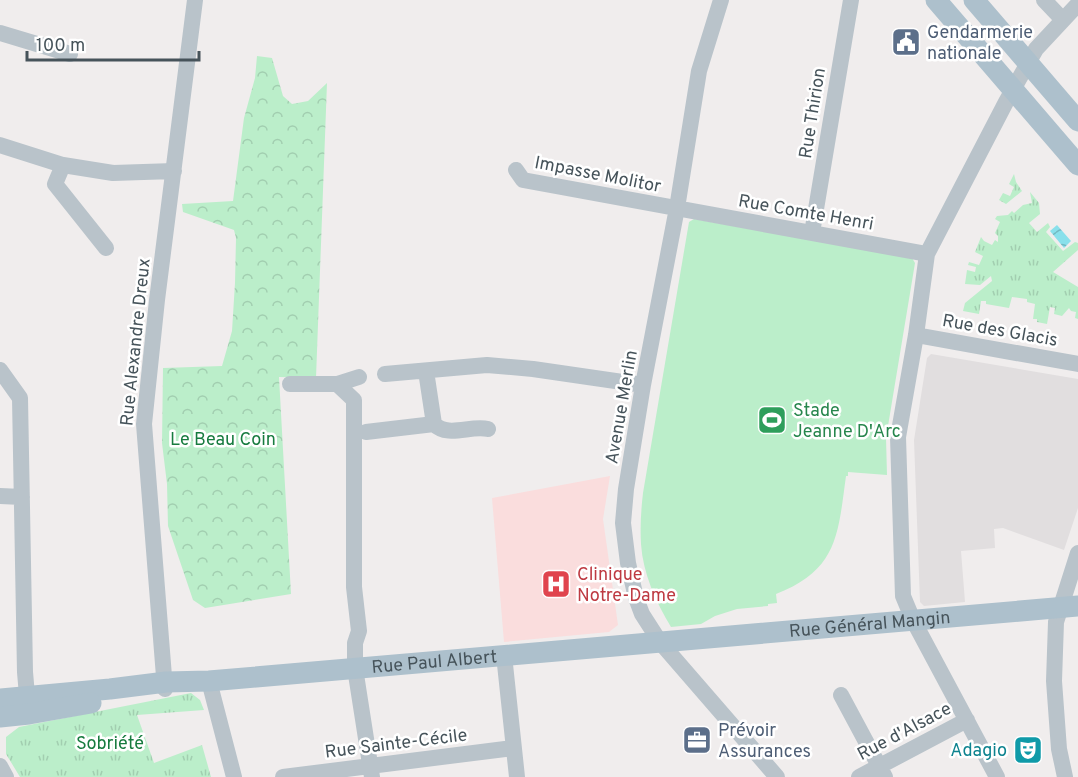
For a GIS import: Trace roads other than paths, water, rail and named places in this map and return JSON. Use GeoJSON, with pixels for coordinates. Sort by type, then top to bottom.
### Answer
{"type":"FeatureCollection","features":[{"type":"Feature","properties":{"kind":"main road"},"geometry":{"type":"LineString","coordinates":[[936,0],[1078,165]]}},
{"type":"Feature","properties":{"kind":"main road"},"geometry":{"type":"LineString","coordinates":[[974,0],[1078,121]]}},
{"type":"Feature","properties":{"kind":"main road","name":"Rue Général Mangin"},"geometry":{"type":"LineString","coordinates":[[660,642],[1069,607]]}},
{"type":"Feature","properties":{"kind":"main road","name":"Rue Paul Albert"},"geometry":{"type":"LineString","coordinates":[[0,717],[28,706],[209,681],[660,642]]}},
{"type":"Feature","properties":{"kind":"main road","name":"Rue Paul Albert"},"geometry":{"type":"LineString","coordinates":[[0,699],[28,706]]}},
{"type":"Feature","properties":{"kind":"street","name":"Rue Alexandre Dreux"},"geometry":{"type":"LineString","coordinates":[[165,686],[144,424],[157,300],[195,0]]}},
{"type":"Feature","properties":{"kind":"street","name":"Avenue Merlin"},"geometry":{"type":"LineString","coordinates":[[721,0],[699,71],[677,208],[643,386],[623,523],[628,563],[642,614],[660,642],[777,777]]}},
{"type":"Feature","properties":{"kind":"street","name":"Rue Thirion"},"geometry":{"type":"LineString","coordinates":[[812,233],[850,0]]}},
{"type":"Feature","properties":{"kind":"street"},"geometry":{"type":"LineString","coordinates":[[1044,0],[1063,20]]}},
{"type":"Feature","properties":{"kind":"street"},"geometry":{"type":"LineString","coordinates":[[997,777],[903,596],[898,437],[916,336],[927,254],[1036,49],[1078,4]]}},
{"type":"Feature","properties":{"kind":"street"},"geometry":{"type":"LineString","coordinates":[[0,33],[70,54]]}},
{"type":"Feature","properties":{"kind":"street"},"geometry":{"type":"LineString","coordinates":[[0,146],[63,165],[113,173],[174,171]]}},
{"type":"Feature","properties":{"kind":"street"},"geometry":{"type":"LineString","coordinates":[[63,165],[55,184],[106,248]]}},
{"type":"Feature","properties":{"kind":"street","name":"Impasse Molitor"},"geometry":{"type":"LineString","coordinates":[[516,170],[523,180],[677,208]]}},
{"type":"Feature","properties":{"kind":"street","name":"Rue Comte Henri"},"geometry":{"type":"LineString","coordinates":[[677,208],[927,254]]}},
{"type":"Feature","properties":{"kind":"street","name":"Rue des Glacis"},"geometry":{"type":"LineString","coordinates":[[916,336],[1078,364]]}},
{"type":"Feature","properties":{"kind":"street"},"geometry":{"type":"LineString","coordinates":[[386,374],[486,365],[533,369],[643,386]]}},
{"type":"Feature","properties":{"kind":"street"},"geometry":{"type":"LineString","coordinates":[[0,370],[20,399],[25,672],[28,706]]}},
{"type":"Feature","properties":{"kind":"street"},"geometry":{"type":"LineString","coordinates":[[426,371],[434,424],[439,429],[448,431],[482,427],[488,429]]}},
{"type":"Feature","properties":{"kind":"street"},"geometry":{"type":"LineString","coordinates":[[290,384],[337,384],[359,377]]}},
{"type":"Feature","properties":{"kind":"street"},"geometry":{"type":"LineString","coordinates":[[337,384],[354,400],[354,587],[358,631],[355,643],[355,668],[371,772]]}},
{"type":"Feature","properties":{"kind":"street"},"geometry":{"type":"LineString","coordinates":[[366,432],[434,424]]}},
{"type":"Feature","properties":{"kind":"street"},"geometry":{"type":"LineString","coordinates":[[0,496],[21,497]]}},
{"type":"Feature","properties":{"kind":"street"},"geometry":{"type":"LineString","coordinates":[[1065,777],[1057,732],[1054,681],[1056,622],[1069,607],[1078,553]]}},
{"type":"Feature","properties":{"kind":"street"},"geometry":{"type":"LineString","coordinates":[[504,655],[517,777]]}},
{"type":"Feature","properties":{"kind":"street"},"geometry":{"type":"LineString","coordinates":[[209,681],[234,777]]}},
{"type":"Feature","properties":{"kind":"street"},"geometry":{"type":"LineString","coordinates":[[841,695],[882,772]]}},
{"type":"Feature","properties":{"kind":"street","name":"Rue d'Alsace"},"geometry":{"type":"LineString","coordinates":[[859,777],[882,772],[967,720]]}},
{"type":"Feature","properties":{"kind":"street","name":"Rue Sainte-Cécile"},"geometry":{"type":"LineString","coordinates":[[284,777],[371,772],[513,748]]}},
{"type":"Feature","properties":{"kind":"street"},"geometry":{"type":"LineString","coordinates":[[0,766],[6,777]]}},
{"type":"Feature","properties":{"kind":"water"},"geometry":{"type":"Polygon","coordinates":[[[1057,225],[1071,241],[1064,248],[1050,231],[1057,225]]]}},
{"type":"Feature","properties":{"kind":"place","name":"Gendarmerie nationale"},"geometry":{"type":"Point","coordinates":[906,42]}},
{"type":"Feature","properties":{"kind":"place","name":"Stade Jeanne D'Arc"},"geometry":{"type":"Point","coordinates":[772,420]}},
{"type":"Feature","properties":{"kind":"place","name":"Clinique Notre-Dame"},"geometry":{"type":"Point","coordinates":[556,584]}},
{"type":"Feature","properties":{"kind":"place","name":"Prévoir Assurances"},"geometry":{"type":"Point","coordinates":[697,740]}},
{"type":"Feature","properties":{"kind":"place","name":"Adagio"},"geometry":{"type":"Point","coordinates":[1028,750]}},
{"type":"Feature","properties":{"kind":"park label","name":"Le Beau Coin"},"geometry":{"type":"Point","coordinates":[223,439]}},
{"type":"Feature","properties":{"kind":"park label","name":"Sobriété"},"geometry":{"type":"Point","coordinates":[110,743]}}]}
